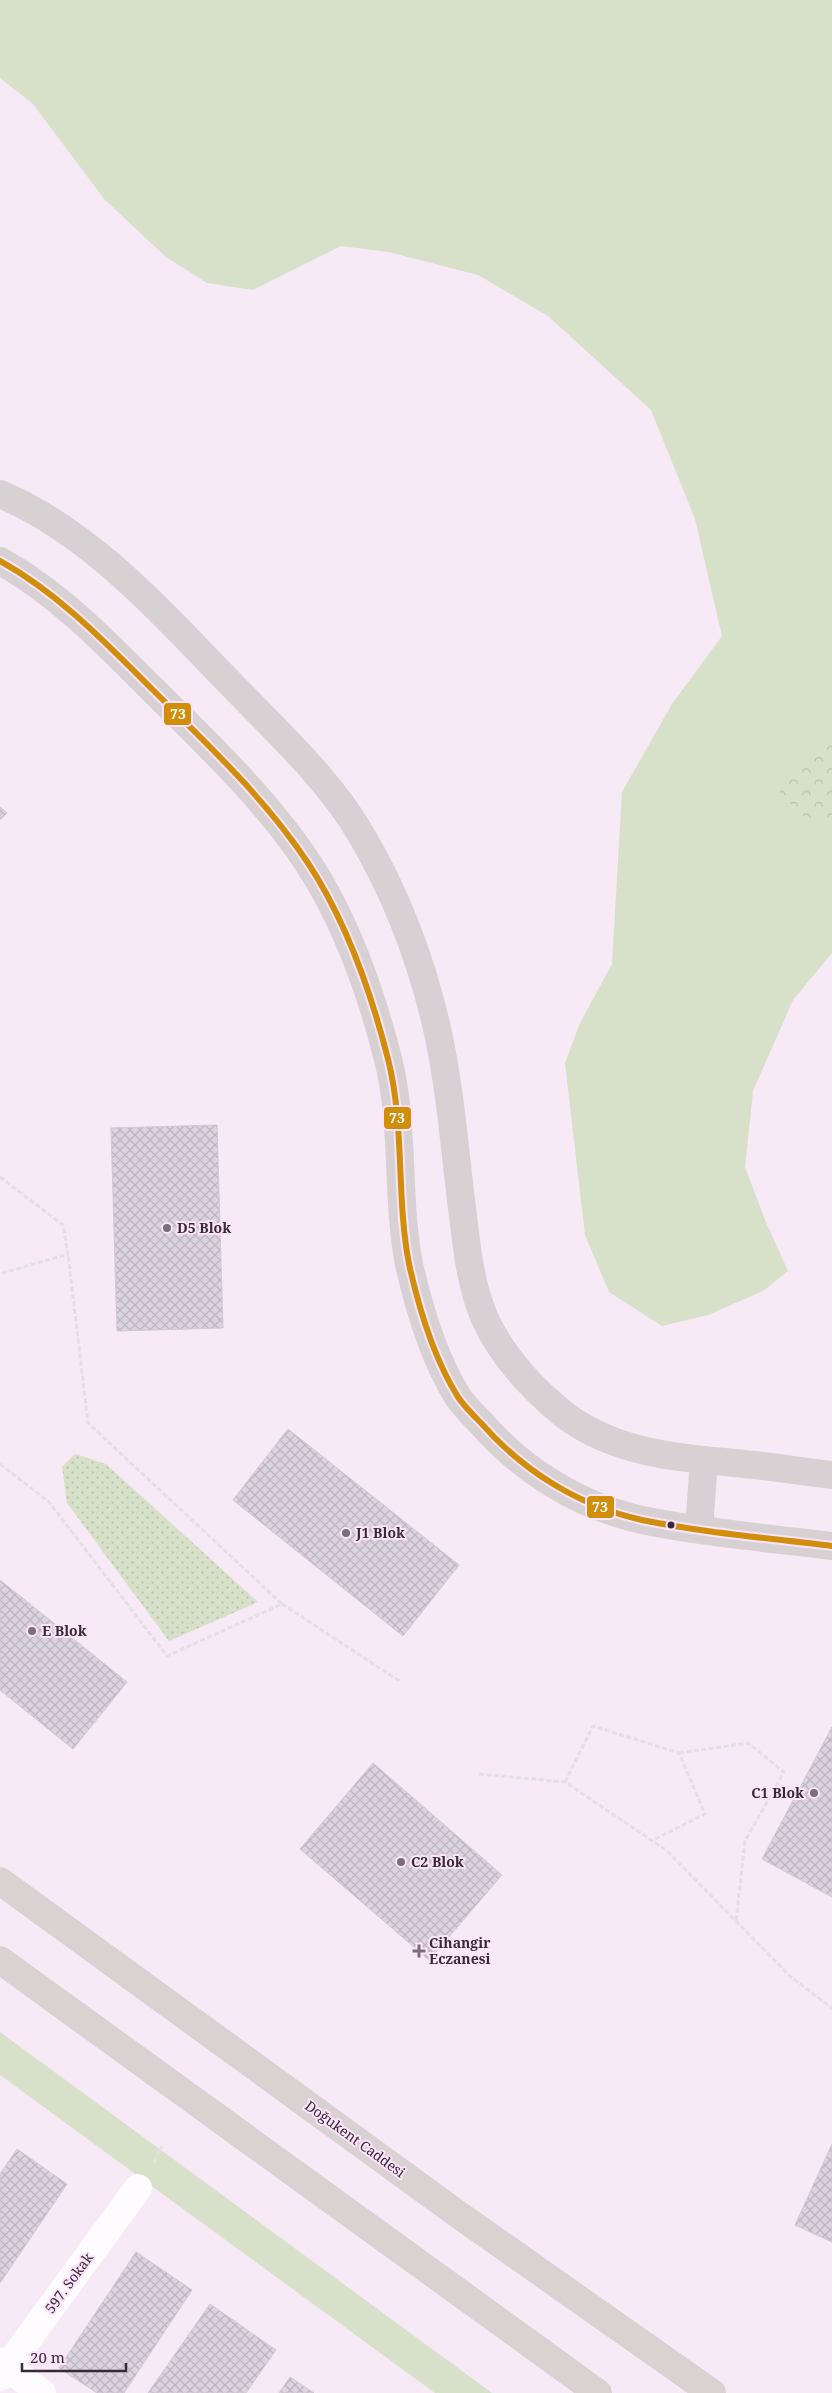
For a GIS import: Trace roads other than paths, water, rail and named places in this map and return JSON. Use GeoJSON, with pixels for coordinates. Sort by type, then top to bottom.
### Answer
{"type":"FeatureCollection","features":[{"type":"Feature","properties":{"kind":"main road"},"geometry":{"type":"LineString","coordinates":[[0,494],[28,507],[80,540],[158,610],[320,779],[361,834],[396,904],[415,954],[438,1031],[448,1086],[469,1262],[485,1318],[516,1369],[557,1409],[602,1438],[650,1453],[832,1475]]}},
{"type":"Feature","properties":{"kind":"main road"},"geometry":{"type":"LineString","coordinates":[[0,561],[14,569],[72,612],[108,645],[197,734],[269,812],[308,863],[335,912],[374,1009],[389,1063],[396,1110],[409,1261],[422,1314],[439,1362],[459,1399],[493,1438],[526,1467],[577,1499],[640,1519],[699,1529],[832,1546]]}},
{"type":"Feature","properties":{"kind":"main road"},"geometry":{"type":"LineString","coordinates":[[699,1529],[704,1460]]}},
{"type":"Feature","properties":{"kind":"main road","name":"Doğukent Caddesi"},"geometry":{"type":"LineString","coordinates":[[0,1881],[459,2215],[712,2393]]}},
{"type":"Feature","properties":{"kind":"main road"},"geometry":{"type":"LineString","coordinates":[[0,1960],[598,2393]]}},
{"type":"Feature","properties":{"kind":"street","name":"597. Sokak"},"geometry":{"type":"LineString","coordinates":[[2,2369],[138,2188]]}},
{"type":"Feature","properties":{"kind":"street"},"geometry":{"type":"LineString","coordinates":[[2,2369],[42,2393]]}},
{"type":"Feature","properties":{"kind":"place","name":"D5 Blok"},"geometry":{"type":"Point","coordinates":[167,1228]}},
{"type":"Feature","properties":{"kind":"place","name":"J1 Blok"},"geometry":{"type":"Point","coordinates":[346,1533]}},
{"type":"Feature","properties":{"kind":"place","name":"E Blok"},"geometry":{"type":"Point","coordinates":[32,1631]}},
{"type":"Feature","properties":{"kind":"place","name":"C1 Blok"},"geometry":{"type":"Point","coordinates":[814,1793]}},
{"type":"Feature","properties":{"kind":"place","name":"C2 Blok"},"geometry":{"type":"Point","coordinates":[401,1862]}},
{"type":"Feature","properties":{"kind":"place","name":"Cihangir Eczanesi"},"geometry":{"type":"Point","coordinates":[419,1951]}}]}
